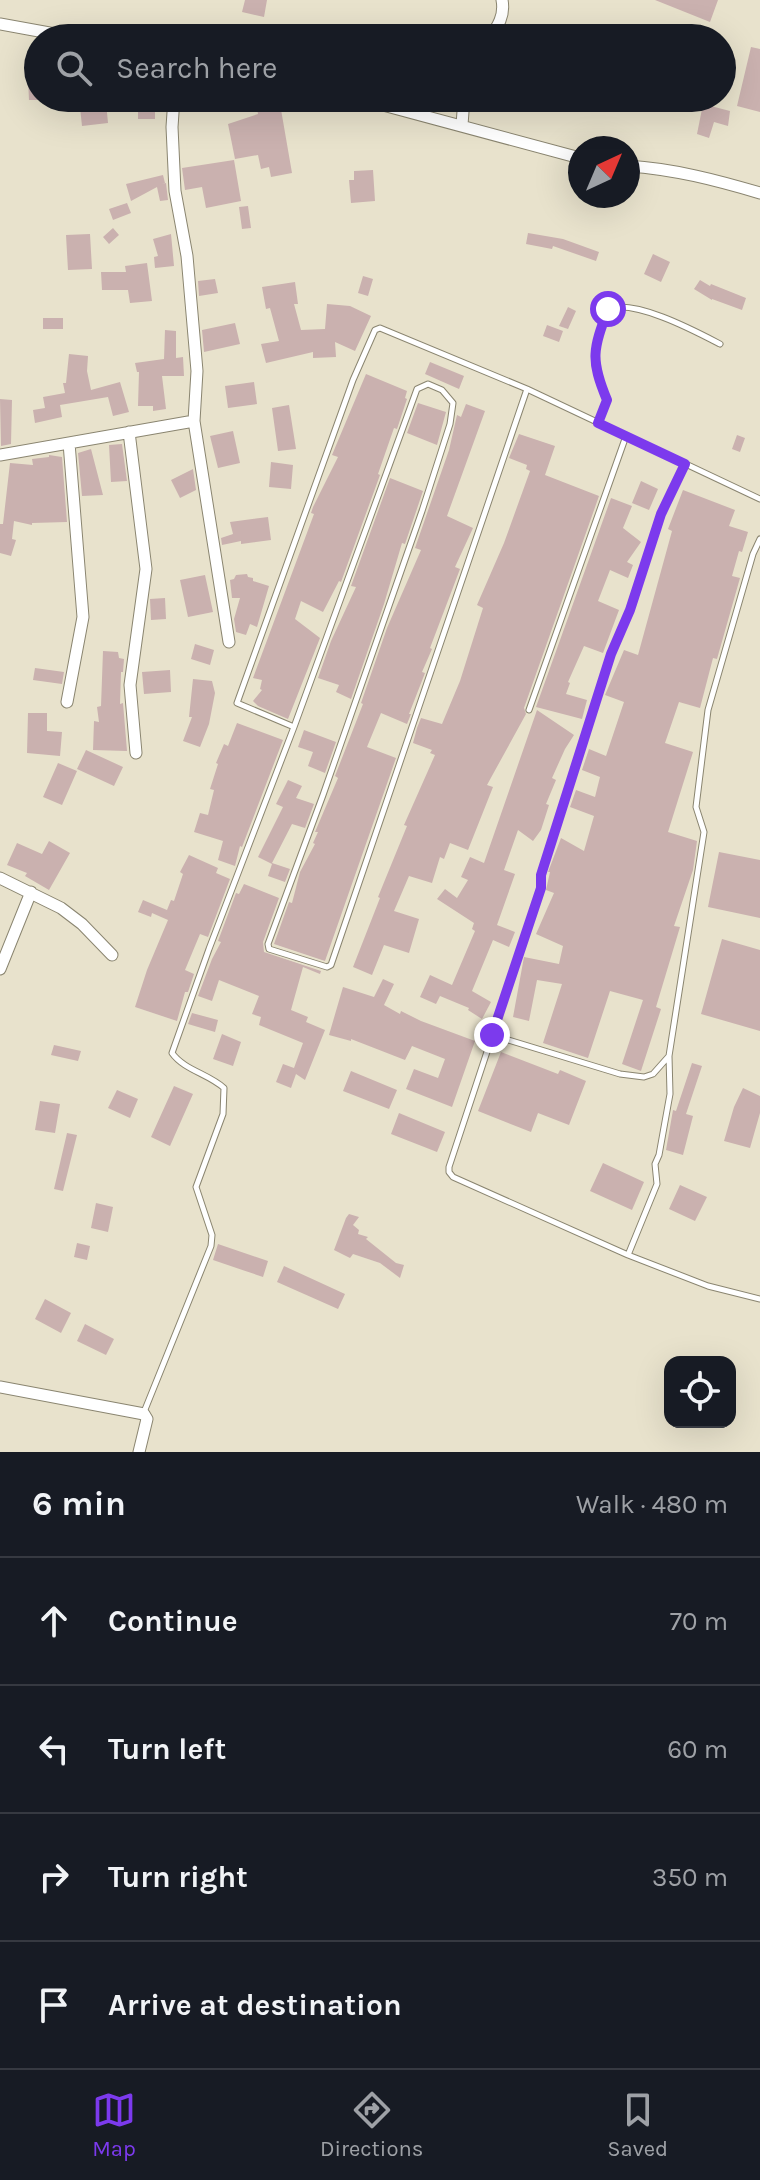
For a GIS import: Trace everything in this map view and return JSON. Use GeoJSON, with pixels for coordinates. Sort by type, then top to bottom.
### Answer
{"type":"FeatureCollection","features":[{"type":"Feature","properties":{"kind":"street"},"geometry":{"type":"LineString","coordinates":[[497,24],[501,18],[502,0]]}},
{"type":"Feature","properties":{"kind":"street"},"geometry":{"type":"LineString","coordinates":[[0,24],[24,28]]}},
{"type":"Feature","properties":{"kind":"street"},"geometry":{"type":"LineString","coordinates":[[173,112],[175,191],[187,256],[197,371],[194,421],[229,642]]}},
{"type":"Feature","properties":{"kind":"street"},"geometry":{"type":"LineString","coordinates":[[411,112],[568,155]]}},
{"type":"Feature","properties":{"kind":"street"},"geometry":{"type":"LineString","coordinates":[[462,125],[463,112]]}},
{"type":"Feature","properties":{"kind":"street"},"geometry":{"type":"LineString","coordinates":[[640,167],[713,178],[760,193]]}},
{"type":"Feature","properties":{"kind":"street"},"geometry":{"type":"LineString","coordinates":[[0,455],[194,421]]}},
{"type":"Feature","properties":{"kind":"street"},"geometry":{"type":"LineString","coordinates":[[129,432],[146,569],[130,685],[136,753]]}},
{"type":"Feature","properties":{"kind":"street"},"geometry":{"type":"LineString","coordinates":[[67,702],[83,617],[69,443]]}},
{"type":"Feature","properties":{"kind":"street"},"geometry":{"type":"LineString","coordinates":[[0,878],[61,908],[82,924],[112,955]]}},
{"type":"Feature","properties":{"kind":"street"},"geometry":{"type":"LineString","coordinates":[[0,969],[31,892]]}},
{"type":"Feature","properties":{"kind":"street"},"geometry":{"type":"LineString","coordinates":[[0,1387],[144,1414],[147,1419],[139,1452]]}},
{"type":"Feature","properties":{"kind":"lane"},"geometry":{"type":"LineString","coordinates":[[598,423],[607,400],[597,375],[595,347],[608,309],[621,306],[650,313],[720,344]]}},
{"type":"Feature","properties":{"kind":"lane"},"geometry":{"type":"LineString","coordinates":[[294,727],[237,703],[353,380],[375,330],[380,328],[527,389],[760,499]]}},
{"type":"Feature","properties":{"kind":"lane"},"geometry":{"type":"LineString","coordinates":[[144,1414],[211,1246],[212,1235],[196,1187],[223,1114],[224,1088],[177,1060],[172,1053],[417,389],[428,384],[442,390],[453,403],[450,424],[339,750],[268,944],[269,949],[327,967],[331,965],[527,389]]}},
{"type":"Feature","properties":{"kind":"lane"},"geometry":{"type":"LineString","coordinates":[[529,710],[626,436]]}},
{"type":"Feature","properties":{"kind":"lane"},"geometry":{"type":"LineString","coordinates":[[685,464],[661,514],[630,610],[611,654],[541,875],[541,888],[449,1172],[453,1177],[628,1255],[708,1286],[760,1299]]}},
{"type":"Feature","properties":{"kind":"lane"},"geometry":{"type":"LineString","coordinates":[[628,1255],[657,1184],[655,1164],[670,1094],[669,1056],[704,832],[696,807],[708,710],[760,539]]}},
{"type":"Feature","properties":{"kind":"lane"},"geometry":{"type":"LineString","coordinates":[[492,1035],[620,1074],[644,1077],[653,1074],[669,1056]]}},
{"type":"Feature","properties":{"kind":"building"},"geometry":{"type":"Polygon","coordinates":[[[245,0],[267,0],[264,17],[242,12],[245,0]]]}},
{"type":"Feature","properties":{"kind":"building"},"geometry":{"type":"Polygon","coordinates":[[[655,0],[718,0],[710,22],[655,0]]]}},
{"type":"Feature","properties":{"kind":"building"},"geometry":{"type":"Polygon","coordinates":[[[751,47],[760,49],[760,112],[737,106],[751,47]]]}},
{"type":"Feature","properties":{"kind":"building"},"geometry":{"type":"Polygon","coordinates":[[[80,112],[107,112],[108,123],[82,126],[80,112]]]}},
{"type":"Feature","properties":{"kind":"building"},"geometry":{"type":"Polygon","coordinates":[[[138,112],[155,112],[155,119],[138,119],[138,112]]]}},
{"type":"Feature","properties":{"kind":"building"},"geometry":{"type":"Polygon","coordinates":[[[281,112],[292,173],[271,177],[269,167],[261,169],[258,155],[235,159],[228,124],[258,114],[281,112]]]}},
{"type":"Feature","properties":{"kind":"building"},"geometry":{"type":"Polygon","coordinates":[[[701,112],[730,112],[728,126],[714,122],[709,138],[697,134],[701,112]]]}},
{"type":"Feature","properties":{"kind":"building"},"geometry":{"type":"Polygon","coordinates":[[[234,160],[241,201],[206,208],[202,187],[185,190],[182,168],[234,160]]]}},
{"type":"Feature","properties":{"kind":"building"},"geometry":{"type":"Polygon","coordinates":[[[373,170],[375,201],[351,203],[349,180],[354,180],[354,171],[373,170]]]}},
{"type":"Feature","properties":{"kind":"building"},"geometry":{"type":"Polygon","coordinates":[[[163,175],[165,183],[162,184],[166,183],[168,200],[160,201],[157,187],[131,201],[126,184],[163,175]]]}},
{"type":"Feature","properties":{"kind":"building"},"geometry":{"type":"Polygon","coordinates":[[[127,203],[131,213],[113,220],[109,209],[127,203]]]}},
{"type":"Feature","properties":{"kind":"building"},"geometry":{"type":"Polygon","coordinates":[[[248,206],[251,228],[242,229],[239,207],[248,206]]]}},
{"type":"Feature","properties":{"kind":"building"},"geometry":{"type":"Polygon","coordinates":[[[113,228],[119,235],[109,244],[103,237],[113,228]]]}},
{"type":"Feature","properties":{"kind":"building"},"geometry":{"type":"Polygon","coordinates":[[[528,233],[563,239],[599,252],[596,261],[553,246],[552,249],[526,244],[528,233]]]}},
{"type":"Feature","properties":{"kind":"building"},"geometry":{"type":"Polygon","coordinates":[[[90,234],[92,269],[68,270],[66,235],[90,234]]]}},
{"type":"Feature","properties":{"kind":"building"},"geometry":{"type":"Polygon","coordinates":[[[171,234],[174,266],[155,268],[154,257],[158,256],[153,239],[171,234]]]}},
{"type":"Feature","properties":{"kind":"building"},"geometry":{"type":"Polygon","coordinates":[[[653,254],[670,262],[661,282],[644,274],[653,254]]]}},
{"type":"Feature","properties":{"kind":"building"},"geometry":{"type":"Polygon","coordinates":[[[147,263],[152,301],[130,303],[128,290],[102,290],[101,272],[126,272],[125,266],[147,263]]]}},
{"type":"Feature","properties":{"kind":"building"},"geometry":{"type":"Polygon","coordinates":[[[363,276],[373,279],[368,296],[358,293],[363,276]]]}},
{"type":"Feature","properties":{"kind":"building"},"geometry":{"type":"Polygon","coordinates":[[[215,279],[218,293],[199,296],[198,281],[215,279]]]}},
{"type":"Feature","properties":{"kind":"building"},"geometry":{"type":"Polygon","coordinates":[[[700,280],[746,298],[742,310],[712,300],[694,289],[700,280]]]}},
{"type":"Feature","properties":{"kind":"building"},"geometry":{"type":"Polygon","coordinates":[[[295,282],[298,304],[294,304],[301,330],[325,329],[327,304],[350,306],[371,316],[355,351],[335,342],[336,357],[313,358],[313,352],[266,363],[261,344],[279,341],[270,308],[266,309],[262,287],[295,282]]]}},
{"type":"Feature","properties":{"kind":"building"},"geometry":{"type":"Polygon","coordinates":[[[568,307],[576,311],[568,329],[559,326],[568,307]]]}},
{"type":"Feature","properties":{"kind":"building"},"geometry":{"type":"Polygon","coordinates":[[[43,318],[63,318],[63,329],[43,329],[43,318]]]}},
{"type":"Feature","properties":{"kind":"building"},"geometry":{"type":"Polygon","coordinates":[[[235,323],[240,344],[204,352],[202,330],[235,323]]]}},
{"type":"Feature","properties":{"kind":"building"},"geometry":{"type":"Polygon","coordinates":[[[547,325],[563,331],[559,342],[543,336],[547,325]]]}},
{"type":"Feature","properties":{"kind":"building"},"geometry":{"type":"Polygon","coordinates":[[[165,330],[176,331],[176,358],[183,357],[184,376],[162,376],[166,409],[153,411],[153,406],[138,406],[139,372],[135,363],[164,359],[165,330]]]}},
{"type":"Feature","properties":{"kind":"building"},"geometry":{"type":"Polygon","coordinates":[[[69,354],[88,356],[91,390],[120,382],[129,412],[113,416],[108,397],[60,405],[62,417],[35,423],[33,410],[45,408],[43,397],[65,393],[63,383],[66,383],[69,354]]]}},
{"type":"Feature","properties":{"kind":"building"},"geometry":{"type":"Polygon","coordinates":[[[430,362],[464,376],[459,389],[425,374],[430,362]]]}},
{"type":"Feature","properties":{"kind":"building"},"geometry":{"type":"Polygon","coordinates":[[[366,374],[407,391],[407,399],[341,582],[323,612],[301,601],[295,619],[320,638],[288,719],[253,701],[262,690],[262,680],[253,678],[314,514],[311,513],[313,507],[338,457],[332,455],[366,374]]]}},
{"type":"Feature","properties":{"kind":"building"},"geometry":{"type":"Polygon","coordinates":[[[254,382],[257,404],[228,408],[225,386],[254,382]]]}},
{"type":"Feature","properties":{"kind":"building"},"geometry":{"type":"Polygon","coordinates":[[[0,399],[12,400],[11,444],[1,446],[0,399]]]}},
{"type":"Feature","properties":{"kind":"building"},"geometry":{"type":"Polygon","coordinates":[[[418,403],[446,412],[437,445],[407,433],[418,403]]]}},
{"type":"Feature","properties":{"kind":"building"},"geometry":{"type":"Polygon","coordinates":[[[466,404],[485,411],[447,516],[473,528],[455,567],[460,569],[430,648],[422,672],[425,673],[407,724],[381,713],[367,747],[396,758],[325,961],[274,944],[289,902],[292,903],[300,872],[315,844],[318,832],[315,832],[338,778],[335,776],[363,704],[387,628],[421,550],[415,548],[449,450],[457,415],[461,417],[466,404]]]}},
{"type":"Feature","properties":{"kind":"building"},"geometry":{"type":"Polygon","coordinates":[[[289,405],[296,449],[278,451],[272,408],[289,405]]]}},
{"type":"Feature","properties":{"kind":"building"},"geometry":{"type":"Polygon","coordinates":[[[233,431],[240,463],[218,468],[210,436],[233,431]]]}},
{"type":"Feature","properties":{"kind":"building"},"geometry":{"type":"Polygon","coordinates":[[[519,434],[555,446],[545,475],[599,496],[524,708],[526,714],[487,785],[493,787],[468,850],[450,843],[444,859],[440,857],[432,883],[409,876],[394,911],[419,919],[409,953],[384,945],[372,975],[353,967],[407,826],[404,825],[435,755],[430,753],[432,750],[413,743],[417,728],[421,718],[442,724],[460,681],[483,608],[477,605],[530,471],[526,469],[527,465],[509,458],[519,434]]]}},
{"type":"Feature","properties":{"kind":"building"},"geometry":{"type":"Polygon","coordinates":[[[737,435],[745,438],[740,452],[732,449],[737,435]]]}},
{"type":"Feature","properties":{"kind":"building"},"geometry":{"type":"Polygon","coordinates":[[[122,444],[127,481],[111,482],[109,445],[122,444]]]}},
{"type":"Feature","properties":{"kind":"building"},"geometry":{"type":"Polygon","coordinates":[[[91,449],[103,495],[82,496],[78,453],[91,449]]]}},
{"type":"Feature","properties":{"kind":"building"},"geometry":{"type":"Polygon","coordinates":[[[49,455],[62,457],[67,522],[32,525],[14,521],[12,539],[16,540],[11,556],[0,553],[0,524],[3,524],[10,463],[33,465],[32,459],[49,455]]]}},
{"type":"Feature","properties":{"kind":"building"},"geometry":{"type":"Polygon","coordinates":[[[271,462],[293,465],[291,489],[269,487],[271,462]]]}},
{"type":"Feature","properties":{"kind":"building"},"geometry":{"type":"Polygon","coordinates":[[[193,469],[196,490],[180,498],[171,480],[193,469]]]}},
{"type":"Feature","properties":{"kind":"building"},"geometry":{"type":"Polygon","coordinates":[[[390,478],[423,491],[405,544],[402,543],[351,699],[336,692],[339,685],[318,678],[356,587],[351,586],[390,478]]]}},
{"type":"Feature","properties":{"kind":"building"},"geometry":{"type":"Polygon","coordinates":[[[641,481],[658,489],[649,510],[632,503],[641,481]]]}},
{"type":"Feature","properties":{"kind":"building"},"geometry":{"type":"Polygon","coordinates":[[[683,490],[735,510],[729,526],[748,532],[732,576],[740,578],[700,708],[679,702],[665,743],[693,752],[668,832],[697,841],[693,870],[674,926],[680,927],[656,1007],[661,1009],[641,1071],[622,1064],[643,1000],[610,991],[588,1058],[543,1043],[562,984],[537,980],[529,1021],[513,1017],[524,957],[559,964],[563,946],[536,934],[554,893],[546,890],[548,872],[561,838],[584,851],[594,816],[570,807],[576,790],[595,797],[600,777],[582,770],[589,749],[606,756],[624,702],[605,695],[624,650],[638,655],[672,531],[668,529],[683,490]]]}},
{"type":"Feature","properties":{"kind":"building"},"geometry":{"type":"Polygon","coordinates":[[[611,498],[632,506],[623,528],[641,542],[627,562],[633,565],[628,578],[610,570],[598,601],[619,610],[603,653],[584,646],[568,682],[566,694],[587,700],[582,719],[536,707],[611,498]]]}},
{"type":"Feature","properties":{"kind":"building"},"geometry":{"type":"Polygon","coordinates":[[[268,517],[271,540],[222,545],[221,538],[233,534],[230,522],[268,517]]]}},
{"type":"Feature","properties":{"kind":"building"},"geometry":{"type":"Polygon","coordinates":[[[247,574],[253,581],[269,586],[257,627],[250,624],[246,635],[236,632],[234,619],[240,598],[232,598],[230,580],[236,575],[247,574]]]}},
{"type":"Feature","properties":{"kind":"building"},"geometry":{"type":"Polygon","coordinates":[[[205,575],[213,612],[188,617],[180,580],[205,575]]]}},
{"type":"Feature","properties":{"kind":"building"},"geometry":{"type":"Polygon","coordinates":[[[165,598],[166,619],[151,620],[150,599],[165,598]]]}},
{"type":"Feature","properties":{"kind":"building"},"geometry":{"type":"Polygon","coordinates":[[[195,644],[214,650],[210,665],[191,659],[195,644]]]}},
{"type":"Feature","properties":{"kind":"building"},"geometry":{"type":"Polygon","coordinates":[[[103,651],[118,652],[119,658],[124,659],[120,704],[123,703],[127,751],[93,750],[94,721],[99,722],[97,707],[101,706],[103,651]]]}},
{"type":"Feature","properties":{"kind":"building"},"geometry":{"type":"Polygon","coordinates":[[[35,668],[64,672],[62,684],[33,680],[35,668]]]}},
{"type":"Feature","properties":{"kind":"building"},"geometry":{"type":"Polygon","coordinates":[[[170,670],[171,692],[144,694],[142,672],[170,670]]]}},
{"type":"Feature","properties":{"kind":"building"},"geometry":{"type":"Polygon","coordinates":[[[193,679],[212,681],[215,693],[209,724],[200,747],[183,741],[192,717],[189,717],[193,679]]]}},
{"type":"Feature","properties":{"kind":"building"},"geometry":{"type":"Polygon","coordinates":[[[537,710],[574,735],[552,778],[556,780],[546,804],[549,805],[541,830],[533,841],[518,830],[504,870],[515,874],[497,925],[515,932],[509,947],[493,940],[472,991],[491,1002],[482,1019],[469,1008],[440,996],[436,1004],[420,997],[430,975],[452,985],[475,931],[472,929],[474,923],[437,899],[445,889],[457,898],[468,880],[461,877],[470,857],[484,863],[537,710]]]}},
{"type":"Feature","properties":{"kind":"building"},"geometry":{"type":"Polygon","coordinates":[[[28,713],[47,713],[47,731],[62,732],[60,756],[27,753],[28,713]]]}},
{"type":"Feature","properties":{"kind":"building"},"geometry":{"type":"Polygon","coordinates":[[[237,723],[283,740],[240,846],[235,866],[218,860],[223,841],[194,832],[200,813],[208,815],[216,763],[224,744],[228,746],[237,723]]]}},
{"type":"Feature","properties":{"kind":"building"},"geometry":{"type":"Polygon","coordinates":[[[304,730],[336,742],[325,773],[308,766],[313,752],[298,747],[304,730]]]}},
{"type":"Feature","properties":{"kind":"building"},"geometry":{"type":"Polygon","coordinates":[[[86,750],[123,767],[114,786],[77,769],[86,750]]]}},
{"type":"Feature","properties":{"kind":"building"},"geometry":{"type":"Polygon","coordinates":[[[58,763],[77,771],[62,805],[43,797],[58,763]]]}},
{"type":"Feature","properties":{"kind":"building"},"geometry":{"type":"Polygon","coordinates":[[[288,780],[302,786],[296,798],[314,804],[305,828],[292,824],[272,863],[290,869],[285,882],[268,876],[272,864],[258,857],[283,807],[276,804],[288,780]]]}},
{"type":"Feature","properties":{"kind":"building"},"geometry":{"type":"Polygon","coordinates":[[[49,841],[70,853],[49,890],[25,876],[27,873],[7,865],[17,843],[42,854],[49,841]]]}},
{"type":"Feature","properties":{"kind":"building"},"geometry":{"type":"Polygon","coordinates":[[[719,852],[760,860],[760,918],[708,907],[719,852]]]}},
{"type":"Feature","properties":{"kind":"building"},"geometry":{"type":"Polygon","coordinates":[[[189,855],[218,868],[216,873],[230,879],[208,937],[200,934],[185,970],[194,974],[177,1021],[135,1007],[168,920],[152,913],[151,917],[138,912],[143,900],[167,910],[171,900],[174,901],[183,874],[180,872],[189,855]]]}},
{"type":"Feature","properties":{"kind":"building"},"geometry":{"type":"Polygon","coordinates":[[[244,884],[279,898],[263,942],[264,952],[321,971],[320,974],[303,967],[291,1010],[308,1017],[306,1022],[325,1030],[305,1080],[296,1074],[291,1088],[276,1082],[283,1064],[294,1068],[303,1043],[259,1025],[261,1017],[252,1014],[259,996],[219,980],[212,1001],[198,996],[221,942],[218,941],[236,893],[239,894],[244,884]]]}},
{"type":"Feature","properties":{"kind":"building"},"geometry":{"type":"Polygon","coordinates":[[[722,939],[760,950],[760,1031],[701,1014],[722,939]]]}},
{"type":"Feature","properties":{"kind":"building"},"geometry":{"type":"Polygon","coordinates":[[[383,979],[394,984],[384,1005],[400,1014],[401,1011],[475,1041],[452,1107],[406,1089],[414,1069],[438,1078],[445,1059],[412,1046],[405,1060],[351,1039],[329,1035],[343,987],[374,997],[383,979]]]}},
{"type":"Feature","properties":{"kind":"building"},"geometry":{"type":"Polygon","coordinates":[[[192,1013],[218,1020],[215,1032],[188,1024],[192,1013]]]}},
{"type":"Feature","properties":{"kind":"building"},"geometry":{"type":"Polygon","coordinates":[[[222,1034],[241,1042],[233,1066],[213,1059],[222,1034]]]}},
{"type":"Feature","properties":{"kind":"building"},"geometry":{"type":"Polygon","coordinates":[[[54,1045],[81,1051],[78,1061],[51,1055],[54,1045]]]}},
{"type":"Feature","properties":{"kind":"building"},"geometry":{"type":"Polygon","coordinates":[[[501,1052],[558,1074],[560,1070],[586,1081],[569,1125],[538,1113],[531,1132],[478,1111],[501,1052]]]}},
{"type":"Feature","properties":{"kind":"building"},"geometry":{"type":"Polygon","coordinates":[[[692,1063],[702,1066],[686,1114],[693,1116],[683,1155],[666,1150],[673,1110],[676,1111],[692,1063]]]}},
{"type":"Feature","properties":{"kind":"building"},"geometry":{"type":"Polygon","coordinates":[[[351,1071],[397,1090],[389,1109],[343,1091],[351,1071]]]}},
{"type":"Feature","properties":{"kind":"building"},"geometry":{"type":"Polygon","coordinates":[[[174,1086],[193,1094],[170,1146],[151,1137],[174,1086]]]}},
{"type":"Feature","properties":{"kind":"building"},"geometry":{"type":"Polygon","coordinates":[[[743,1088],[760,1096],[760,1113],[750,1148],[724,1141],[743,1088]]]}},
{"type":"Feature","properties":{"kind":"building"},"geometry":{"type":"Polygon","coordinates":[[[117,1090],[138,1099],[130,1118],[108,1108],[117,1090]]]}},
{"type":"Feature","properties":{"kind":"building"},"geometry":{"type":"Polygon","coordinates":[[[40,1101],[60,1104],[55,1133],[35,1130],[40,1101]]]}},
{"type":"Feature","properties":{"kind":"building"},"geometry":{"type":"Polygon","coordinates":[[[399,1113],[445,1132],[437,1152],[391,1134],[399,1113]]]}},
{"type":"Feature","properties":{"kind":"building"},"geometry":{"type":"Polygon","coordinates":[[[67,1133],[77,1135],[63,1191],[54,1189],[67,1133]]]}},
{"type":"Feature","properties":{"kind":"building"},"geometry":{"type":"Polygon","coordinates":[[[603,1163],[644,1182],[632,1210],[590,1191],[603,1163]]]}},
{"type":"Feature","properties":{"kind":"building"},"geometry":{"type":"Polygon","coordinates":[[[680,1185],[707,1197],[695,1221],[669,1209],[680,1185]]]}},
{"type":"Feature","properties":{"kind":"building"},"geometry":{"type":"Polygon","coordinates":[[[96,1203],[113,1207],[108,1232],[91,1228],[96,1203]]]}},
{"type":"Feature","properties":{"kind":"building"},"geometry":{"type":"Polygon","coordinates":[[[349,1214],[359,1217],[353,1225],[359,1230],[358,1234],[368,1237],[366,1239],[396,1263],[404,1265],[400,1278],[380,1263],[353,1254],[350,1258],[334,1250],[349,1214]]]}},
{"type":"Feature","properties":{"kind":"building"},"geometry":{"type":"Polygon","coordinates":[[[77,1243],[90,1246],[87,1260],[74,1257],[77,1243]]]}},
{"type":"Feature","properties":{"kind":"building"},"geometry":{"type":"Polygon","coordinates":[[[218,1244],[268,1261],[263,1277],[213,1260],[218,1244]]]}},
{"type":"Feature","properties":{"kind":"building"},"geometry":{"type":"Polygon","coordinates":[[[284,1266],[345,1294],[338,1309],[277,1282],[284,1266]]]}},
{"type":"Feature","properties":{"kind":"building"},"geometry":{"type":"Polygon","coordinates":[[[45,1299],[71,1313],[61,1333],[35,1319],[45,1299]]]}},
{"type":"Feature","properties":{"kind":"building"},"geometry":{"type":"Polygon","coordinates":[[[85,1324],[114,1339],[106,1355],[77,1341],[85,1324]]]}},
{"type":"Feature","properties":{"kind":"route"},"geometry":{"type":"LineString","coordinates":[[492,1035],[541,888],[541,875],[611,654],[630,610],[661,514],[685,464],[598,423],[607,400],[597,375],[595,347],[608,309]]}}]}
